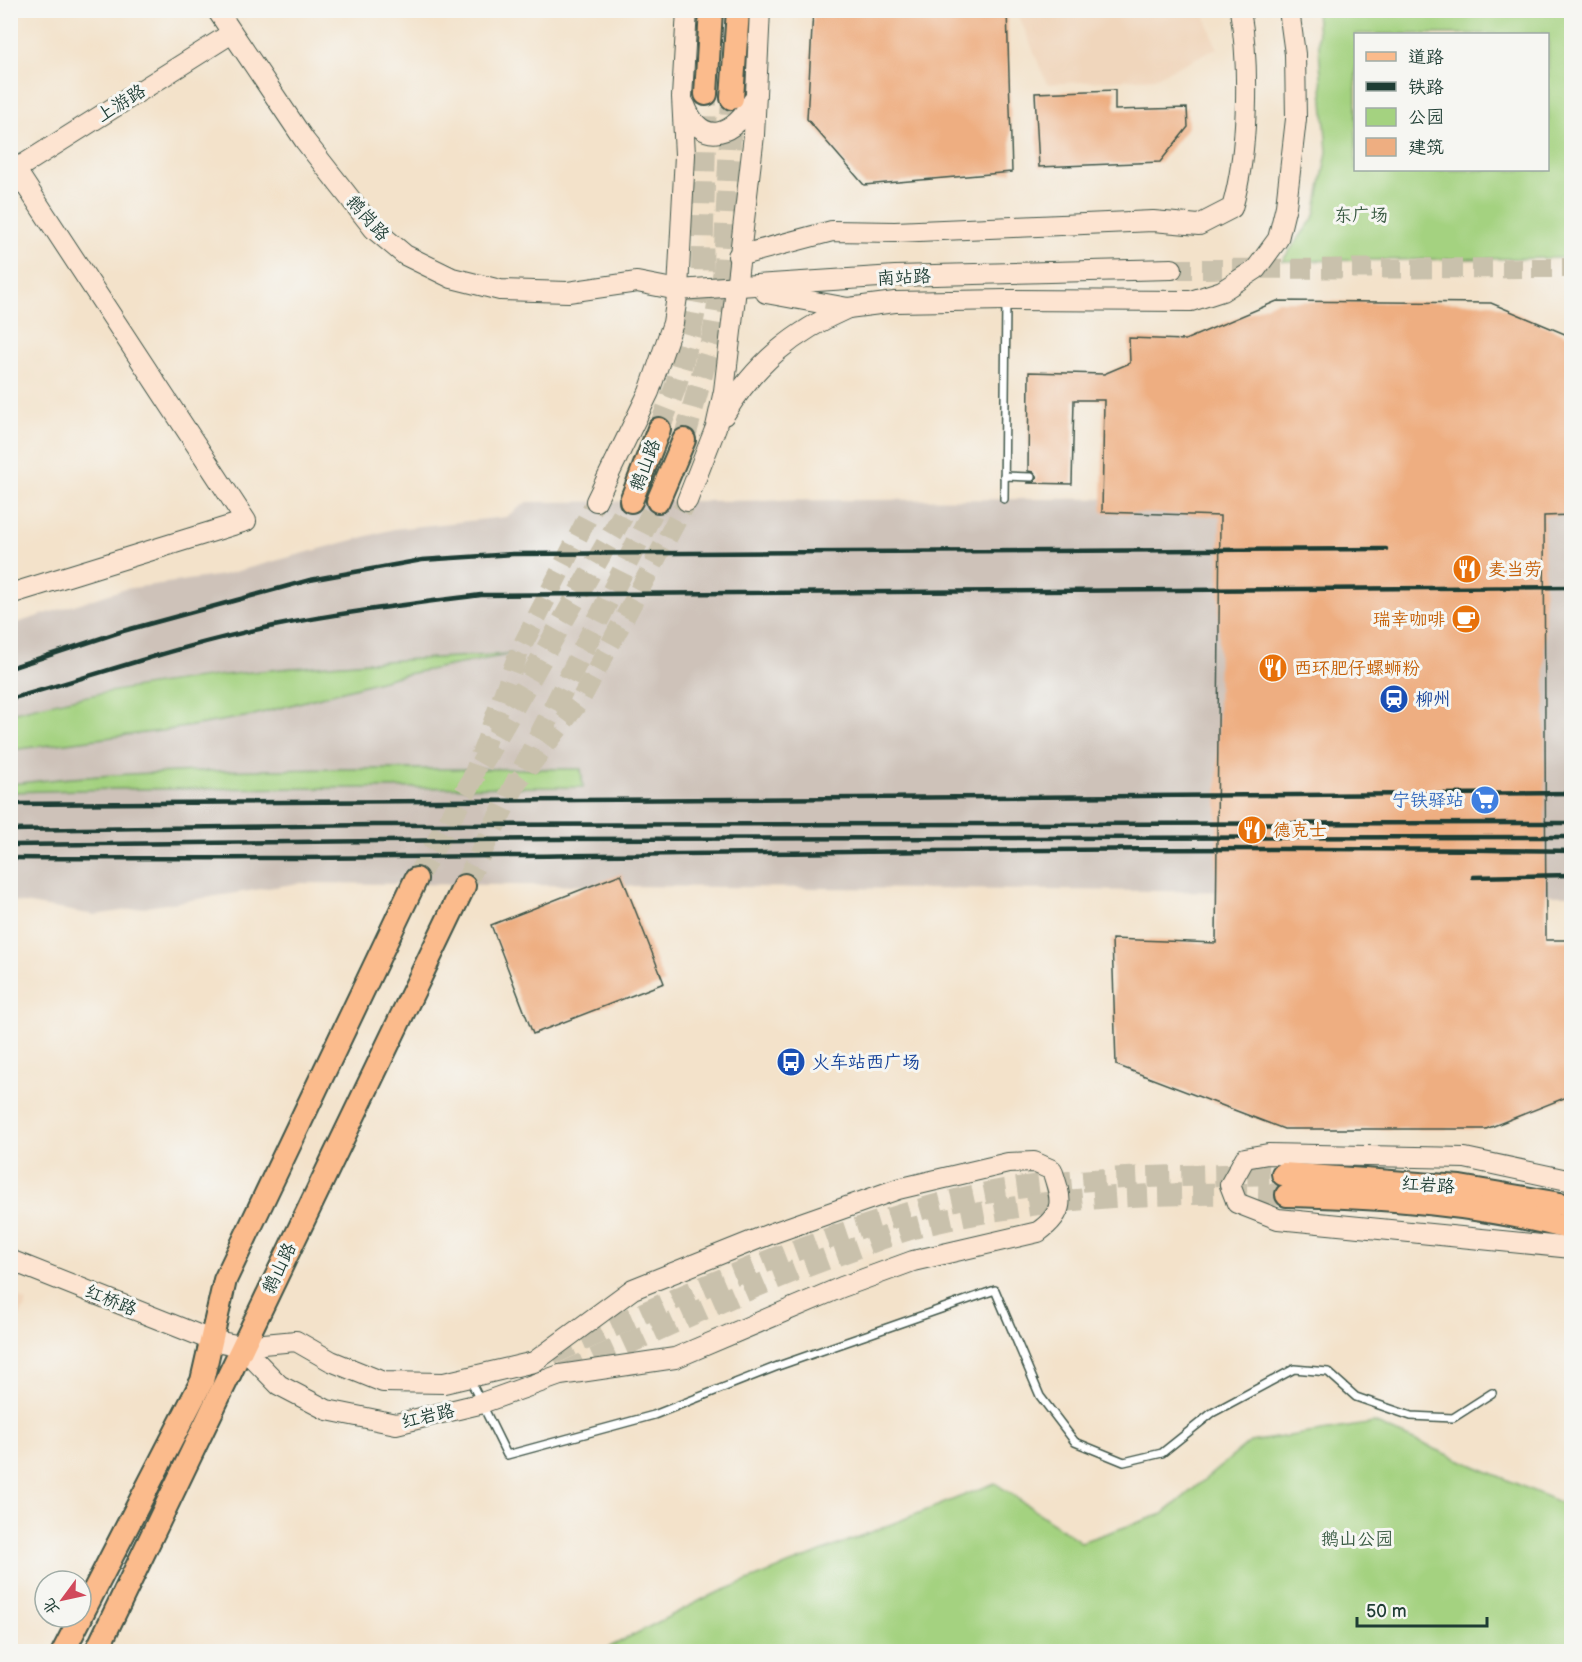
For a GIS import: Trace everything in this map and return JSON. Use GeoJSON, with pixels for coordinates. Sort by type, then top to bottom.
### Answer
{"type":"FeatureCollection","features":[{"type":"Feature","properties":{"kind":"main road"},"geometry":{"type":"LineString","coordinates":[[706,94],[711,10]]}},
{"type":"Feature","properties":{"kind":"main road"},"geometry":{"type":"LineString","coordinates":[[738,10],[743,99]]}},
{"type":"Feature","properties":{"kind":"main road","name":"鹅山路"},"geometry":{"type":"LineString","coordinates":[[631,501],[659,429]]}},
{"type":"Feature","properties":{"kind":"main road","name":"鹅山路"},"geometry":{"type":"LineString","coordinates":[[658,501],[684,440]]}},
{"type":"Feature","properties":{"kind":"main road"},"geometry":{"type":"LineString","coordinates":[[93,1594],[202,1381],[225,1280],[416,879]]}},
{"type":"Feature","properties":{"kind":"main road","name":"鹅山路"},"geometry":{"type":"LineString","coordinates":[[96,1652],[241,1346],[464,886]]}},
{"type":"Feature","properties":{"kind":"main road","name":"红岩路"},"geometry":{"type":"LineString","coordinates":[[1572,1206],[1460,1187],[1285,1185],[1457,1206],[1532,1218],[1572,1229]]}},
{"type":"Feature","properties":{"kind":"main road"},"geometry":{"type":"LineString","coordinates":[[63,1652],[75,1629]]}},
{"type":"Feature","properties":{"kind":"street","name":"鹅岗路"},"geometry":{"type":"LineString","coordinates":[[217,10],[305,141],[367,220],[405,255],[452,278],[500,290],[568,291],[638,282]]}},
{"type":"Feature","properties":{"kind":"street"},"geometry":{"type":"LineString","coordinates":[[596,501],[649,392],[673,323],[678,290],[685,155],[682,97],[687,10]]}},
{"type":"Feature","properties":{"kind":"street"},"geometry":{"type":"LineString","coordinates":[[682,97],[695,124],[712,132],[734,128],[744,117],[743,99],[760,10]]}},
{"type":"Feature","properties":{"kind":"street"},"geometry":{"type":"LineString","coordinates":[[738,256],[832,231],[895,232],[1153,221],[1198,225],[1232,208],[1241,177],[1245,37],[1240,10]]}},
{"type":"Feature","properties":{"kind":"street"},"geometry":{"type":"LineString","coordinates":[[716,427],[740,388],[764,361],[825,318],[848,308],[895,302],[1191,301],[1222,291],[1256,269],[1278,239],[1286,206],[1296,119],[1295,54],[1289,10]]}},
{"type":"Feature","properties":{"kind":"street","name":"上游路"},"geometry":{"type":"LineString","coordinates":[[12,168],[232,33]]}},
{"type":"Feature","properties":{"kind":"street"},"geometry":{"type":"LineString","coordinates":[[687,501],[716,427],[724,391],[737,288],[738,256],[754,135],[743,99]]}},
{"type":"Feature","properties":{"kind":"street"},"geometry":{"type":"LineString","coordinates":[[10,594],[246,521],[12,168]]}},
{"type":"Feature","properties":{"kind":"street","name":"南站路"},"geometry":{"type":"LineString","coordinates":[[638,282],[678,290],[896,276],[1172,269]]}},
{"type":"Feature","properties":{"kind":"street"},"geometry":{"type":"LineString","coordinates":[[737,288],[848,308]]}},
{"type":"Feature","properties":{"kind":"street"},"geometry":{"type":"LineString","coordinates":[[1572,1181],[1465,1158],[1268,1154],[1245,1158],[1230,1185],[1236,1203],[1278,1219],[1572,1248]]}},
{"type":"Feature","properties":{"kind":"street","name":"红岩路"},"geometry":{"type":"LineString","coordinates":[[211,1340],[241,1346],[296,1341],[331,1361],[383,1382],[444,1383],[534,1362],[633,1289],[770,1234],[898,1189],[983,1167],[1034,1162],[1052,1170],[1060,1194],[1059,1211],[1052,1222],[1038,1232],[913,1261],[842,1287],[675,1358],[560,1375],[479,1404],[396,1424],[327,1410],[279,1384],[241,1346]]}},
{"type":"Feature","properties":{"kind":"street","name":"红桥路"},"geometry":{"type":"LineString","coordinates":[[10,1260],[211,1340]]}},
{"type":"Feature","properties":{"kind":"lane"},"geometry":{"type":"LineString","coordinates":[[1004,499],[1006,300]]}},
{"type":"Feature","properties":{"kind":"lane"},"geometry":{"type":"LineString","coordinates":[[1004,476],[1031,477]]}},
{"type":"Feature","properties":{"kind":"lane"},"geometry":{"type":"LineString","coordinates":[[469,1377],[479,1404],[507,1455],[654,1415],[778,1366],[994,1290],[1040,1396],[1075,1442],[1124,1462],[1162,1453],[1212,1413],[1294,1369],[1328,1372],[1356,1397],[1411,1416],[1453,1418],[1492,1393]]}},
{"type":"Feature","properties":{"kind":"shaded area"},"geometry":{"type":"Polygon","coordinates":[[[1017,11],[1203,11],[1217,48],[1154,78],[1047,84],[1017,11]]]}},
{"type":"Feature","properties":{"kind":"shaded area"},"geometry":{"type":"Polygon","coordinates":[[[1571,496],[1571,895],[300,883],[95,915],[11,901],[10,625],[125,589],[223,575],[394,529],[506,517],[527,502],[1571,496]]]}},
{"type":"Feature","properties":{"kind":"shaded area"},"geometry":{"type":"Polygon","coordinates":[[[11,1293],[27,1302],[11,1336],[11,1293]]]}},
{"type":"Feature","properties":{"kind":"green space","name":"东广场"},"geometry":{"type":"Polygon","coordinates":[[[1316,11],[1571,11],[1571,258],[1282,261],[1315,216],[1327,152],[1316,11]]]}},
{"type":"Feature","properties":{"kind":"green space"},"geometry":{"type":"Polygon","coordinates":[[[512,654],[402,675],[250,716],[168,730],[11,750],[11,713],[72,699],[197,678],[260,671],[512,654]]]}},
{"type":"Feature","properties":{"kind":"green space"},"geometry":{"type":"Polygon","coordinates":[[[343,769],[581,769],[583,787],[114,789],[11,792],[11,784],[94,776],[343,769]]]}},
{"type":"Feature","properties":{"kind":"green space","name":"鹅山公园"},"geometry":{"type":"Polygon","coordinates":[[[1374,1423],[1571,1507],[1571,1651],[602,1651],[707,1597],[995,1483],[1081,1542],[1163,1514],[1250,1442],[1374,1423]]]}},
{"type":"Feature","properties":{"kind":"building"},"geometry":{"type":"Polygon","coordinates":[[[813,10],[1007,10],[1012,172],[864,185],[807,119],[813,10]]]}},
{"type":"Feature","properties":{"kind":"building"},"geometry":{"type":"Polygon","coordinates":[[[1115,90],[1115,110],[1187,108],[1188,127],[1160,162],[1039,167],[1035,93],[1115,90]]]}},
{"type":"Feature","properties":{"kind":"building"},"geometry":{"type":"Polygon","coordinates":[[[1277,301],[1491,303],[1572,337],[1572,515],[1544,516],[1546,940],[1572,940],[1572,1095],[1486,1129],[1284,1129],[1116,1065],[1112,939],[1216,943],[1220,516],[1102,512],[1104,400],[1074,400],[1072,484],[1027,483],[1034,482],[1037,477],[1033,472],[1028,471],[1029,372],[1104,374],[1130,363],[1129,338],[1185,340],[1277,301]]]}},
{"type":"Feature","properties":{"kind":"building"},"geometry":{"type":"Polygon","coordinates":[[[621,874],[664,983],[533,1034],[491,925],[621,874]]]}},
{"type":"Feature","properties":{"kind":"tunnel"},"geometry":{"type":"LineString","coordinates":[[659,429],[675,388],[691,331],[702,273],[706,94]]}},
{"type":"Feature","properties":{"kind":"tunnel"},"geometry":{"type":"LineString","coordinates":[[684,440],[713,335],[724,270],[732,98]]}},
{"type":"Feature","properties":{"kind":"tunnel"},"geometry":{"type":"LineString","coordinates":[[1172,269],[1572,268]]}},
{"type":"Feature","properties":{"kind":"tunnel"},"geometry":{"type":"LineString","coordinates":[[470,784],[519,652],[596,501]]}},
{"type":"Feature","properties":{"kind":"tunnel"},"geometry":{"type":"LineString","coordinates":[[416,879],[631,501]]}},
{"type":"Feature","properties":{"kind":"tunnel"},"geometry":{"type":"LineString","coordinates":[[464,886],[658,501]]}},
{"type":"Feature","properties":{"kind":"tunnel"},"geometry":{"type":"LineString","coordinates":[[510,792],[581,699],[687,501]]}},
{"type":"Feature","properties":{"kind":"tunnel"},"geometry":{"type":"LineString","coordinates":[[552,1354],[793,1251],[875,1223],[951,1201],[998,1191],[1069,1182],[1140,1177],[1283,1174]]}},
{"type":"Feature","properties":{"kind":"tunnel"},"geometry":{"type":"LineString","coordinates":[[564,1373],[776,1278],[917,1227],[1008,1208],[1100,1198],[1194,1194],[1287,1195]]}},
{"type":"Feature","properties":{"kind":"railway"},"geometry":{"type":"LineString","coordinates":[[10,668],[123,631],[310,580],[422,560],[513,554],[1386,549]]}},
{"type":"Feature","properties":{"kind":"railway"},"geometry":{"type":"LineString","coordinates":[[10,699],[240,633],[325,617],[481,595],[1572,587]]}},
{"type":"Feature","properties":{"kind":"railway"},"geometry":{"type":"LineString","coordinates":[[10,804],[1572,793]]}},
{"type":"Feature","properties":{"kind":"railway"},"geometry":{"type":"LineString","coordinates":[[10,830],[373,825],[1572,823]]}},
{"type":"Feature","properties":{"kind":"railway"},"geometry":{"type":"LineString","coordinates":[[10,845],[553,839],[1572,837]]}},
{"type":"Feature","properties":{"kind":"railway"},"geometry":{"type":"LineString","coordinates":[[10,858],[401,857],[1181,849],[1572,851]]}},
{"type":"Feature","properties":{"kind":"railway"},"geometry":{"type":"LineString","coordinates":[[1473,877],[1572,875]]}},
{"type":"Feature","properties":{"kind":"place","name":"麦当劳"},"geometry":{"type":"Point","coordinates":[1467,569]}},
{"type":"Feature","properties":{"kind":"place","name":"瑞幸咖啡"},"geometry":{"type":"Point","coordinates":[1466,619]}},
{"type":"Feature","properties":{"kind":"place","name":"西环肥仔螺蛳粉"},"geometry":{"type":"Point","coordinates":[1273,668]}},
{"type":"Feature","properties":{"kind":"place","name":"柳州"},"geometry":{"type":"Point","coordinates":[1394,699]}},
{"type":"Feature","properties":{"kind":"place","name":"宁铁驿站"},"geometry":{"type":"Point","coordinates":[1485,800]}},
{"type":"Feature","properties":{"kind":"place","name":"德克士"},"geometry":{"type":"Point","coordinates":[1252,830]}},
{"type":"Feature","properties":{"kind":"place","name":"火车站西广场"},"geometry":{"type":"Point","coordinates":[791,1062]}}]}
